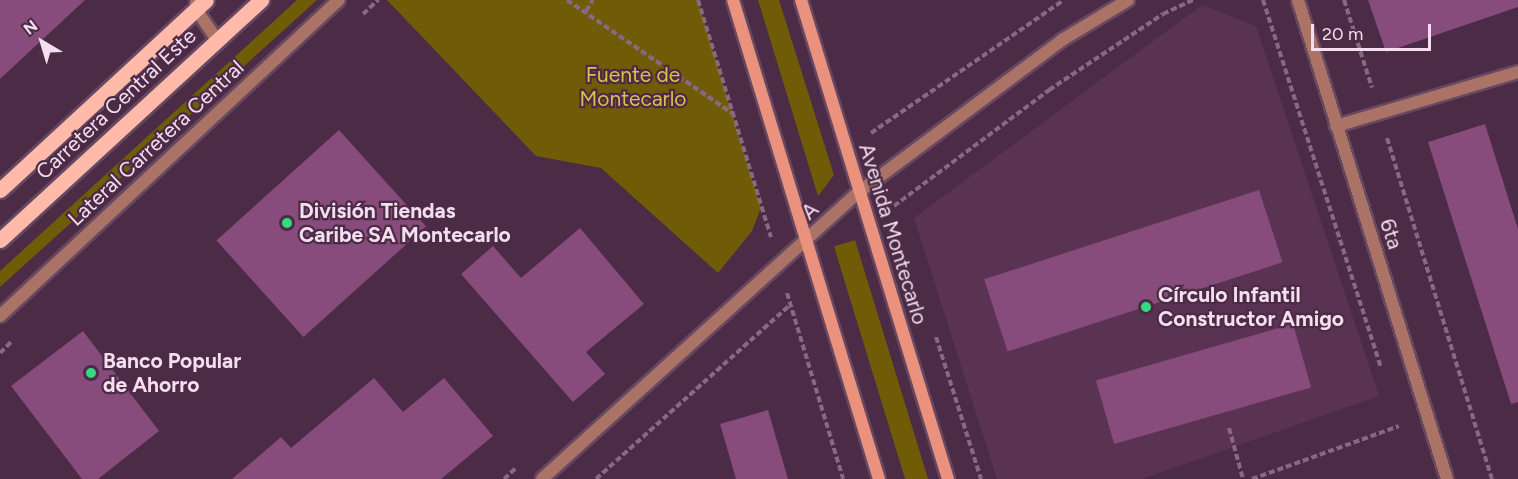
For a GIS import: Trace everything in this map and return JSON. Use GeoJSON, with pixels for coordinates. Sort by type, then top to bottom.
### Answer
{"type":"FeatureCollection","features":[{"type":"Feature","properties":{"kind":"main road","name":"Carretera Central Este"},"geometry":{"type":"LineString","coordinates":[[0,240],[261,0]]}},
{"type":"Feature","properties":{"kind":"main road"},"geometry":{"type":"LineString","coordinates":[[733,0],[879,479]]}},
{"type":"Feature","properties":{"kind":"main road","name":"Avenida Montecarlo"},"geometry":{"type":"LineString","coordinates":[[801,0],[948,479]]}},
{"type":"Feature","properties":{"kind":"main road","name":"Carretera Central Este"},"geometry":{"type":"LineString","coordinates":[[0,190],[200,3]]}},
{"type":"Feature","properties":{"kind":"street","name":"Lateral Carretera Central"},"geometry":{"type":"LineString","coordinates":[[0,316],[339,0]]}},
{"type":"Feature","properties":{"kind":"street","name":"A"},"geometry":{"type":"LineString","coordinates":[[542,479],[859,192],[1062,40],[1128,0]]}},
{"type":"Feature","properties":{"kind":"street","name":"6ta"},"geometry":{"type":"LineString","coordinates":[[1299,0],[1336,126],[1448,479]]}},
{"type":"Feature","properties":{"kind":"street"},"geometry":{"type":"LineString","coordinates":[[200,3],[217,40]]}},
{"type":"Feature","properties":{"kind":"street"},"geometry":{"type":"LineString","coordinates":[[1336,126],[1518,72]]}},
{"type":"Feature","properties":{"kind":"path"},"geometry":{"type":"LineString","coordinates":[[567,0],[732,114]]}},
{"type":"Feature","properties":{"kind":"path"},"geometry":{"type":"LineString","coordinates":[[586,11],[593,0]]}},
{"type":"Feature","properties":{"kind":"path"},"geometry":{"type":"LineString","coordinates":[[871,133],[1064,0]]}},
{"type":"Feature","properties":{"kind":"path"},"geometry":{"type":"LineString","coordinates":[[894,206],[1049,90],[1162,14],[1193,0]]}},
{"type":"Feature","properties":{"kind":"path"},"geometry":{"type":"LineString","coordinates":[[1263,0],[1385,380]]}},
{"type":"Feature","properties":{"kind":"path"},"geometry":{"type":"LineString","coordinates":[[1344,0],[1492,479]]}},
{"type":"Feature","properties":{"kind":"path"},"geometry":{"type":"LineString","coordinates":[[596,479],[790,305]]}},
{"type":"Feature","properties":{"kind":"path"},"geometry":{"type":"LineString","coordinates":[[1396,414],[1402,436]]}},
{"type":"Feature","properties":{"kind":"path"},"geometry":{"type":"LineString","coordinates":[[1252,479],[1399,426]]}},
{"type":"Feature","properties":{"kind":"path"},"geometry":{"type":"LineString","coordinates":[[1229,429],[1243,479]]}},
{"type":"Feature","properties":{"kind":"shaded area","name":"Círculo Infantil Constructor Amigo"},"geometry":{"type":"Polygon","coordinates":[[[1202,5],[1256,26],[1379,396],[1142,479],[997,479],[914,218],[1202,5]]]}},
{"type":"Feature","properties":{"kind":"green space"},"geometry":{"type":"Polygon","coordinates":[[[297,0],[317,0],[0,287],[0,271],[297,0]]]}},
{"type":"Feature","properties":{"kind":"green space","name":"Fuente de Montecarlo"},"geometry":{"type":"Polygon","coordinates":[[[387,0],[698,0],[761,208],[752,231],[718,273],[601,168],[536,156],[387,0]]]}},
{"type":"Feature","properties":{"kind":"green space"},"geometry":{"type":"Polygon","coordinates":[[[758,0],[779,0],[834,175],[818,196],[758,0]]]}},
{"type":"Feature","properties":{"kind":"green space"},"geometry":{"type":"Polygon","coordinates":[[[855,240],[928,479],[905,479],[834,246],[855,240]]]}},
{"type":"Feature","properties":{"kind":"building"},"geometry":{"type":"Polygon","coordinates":[[[0,0],[85,0],[0,79],[0,0]]]}},
{"type":"Feature","properties":{"kind":"building"},"geometry":{"type":"Polygon","coordinates":[[[1368,0],[1518,0],[1518,7],[1386,52],[1368,0]]]}},
{"type":"Feature","properties":{"kind":"building"},"geometry":{"type":"Polygon","coordinates":[[[1485,124],[1518,229],[1518,402],[1511,404],[1428,142],[1485,124]]]}},
{"type":"Feature","properties":{"kind":"building"},"geometry":{"type":"Polygon","coordinates":[[[339,130],[426,227],[303,337],[216,240],[339,130]]]}},
{"type":"Feature","properties":{"kind":"building"},"geometry":{"type":"Polygon","coordinates":[[[1259,190],[1282,262],[1008,352],[984,279],[1259,190]]]}},
{"type":"Feature","properties":{"kind":"building"},"geometry":{"type":"Polygon","coordinates":[[[580,228],[644,304],[586,352],[605,374],[573,402],[461,274],[493,246],[521,278],[580,228]]]}},
{"type":"Feature","properties":{"kind":"building"},"geometry":{"type":"Polygon","coordinates":[[[1293,324],[1311,387],[1114,444],[1096,381],[1293,324]]]}},
{"type":"Feature","properties":{"kind":"building"},"geometry":{"type":"Polygon","coordinates":[[[83,331],[159,431],[98,479],[82,479],[11,386],[83,331]]]}},
{"type":"Feature","properties":{"kind":"building"},"geometry":{"type":"Polygon","coordinates":[[[374,378],[403,412],[444,378],[493,436],[441,479],[232,479],[281,437],[291,448],[374,378]]]}},
{"type":"Feature","properties":{"kind":"building"},"geometry":{"type":"Polygon","coordinates":[[[768,410],[788,479],[736,479],[720,424],[768,410]]]}},
{"type":"Feature","properties":{"kind":"place","name":"División Tiendas Caribe SA Montecarlo"},"geometry":{"type":"Point","coordinates":[287,223]}},
{"type":"Feature","properties":{"kind":"place","name":"Círculo Infantil Constructor Amigo"},"geometry":{"type":"Point","coordinates":[1146,307]}},
{"type":"Feature","properties":{"kind":"place","name":"Banco Popular de Ahorro"},"geometry":{"type":"Point","coordinates":[91,373]}}]}
